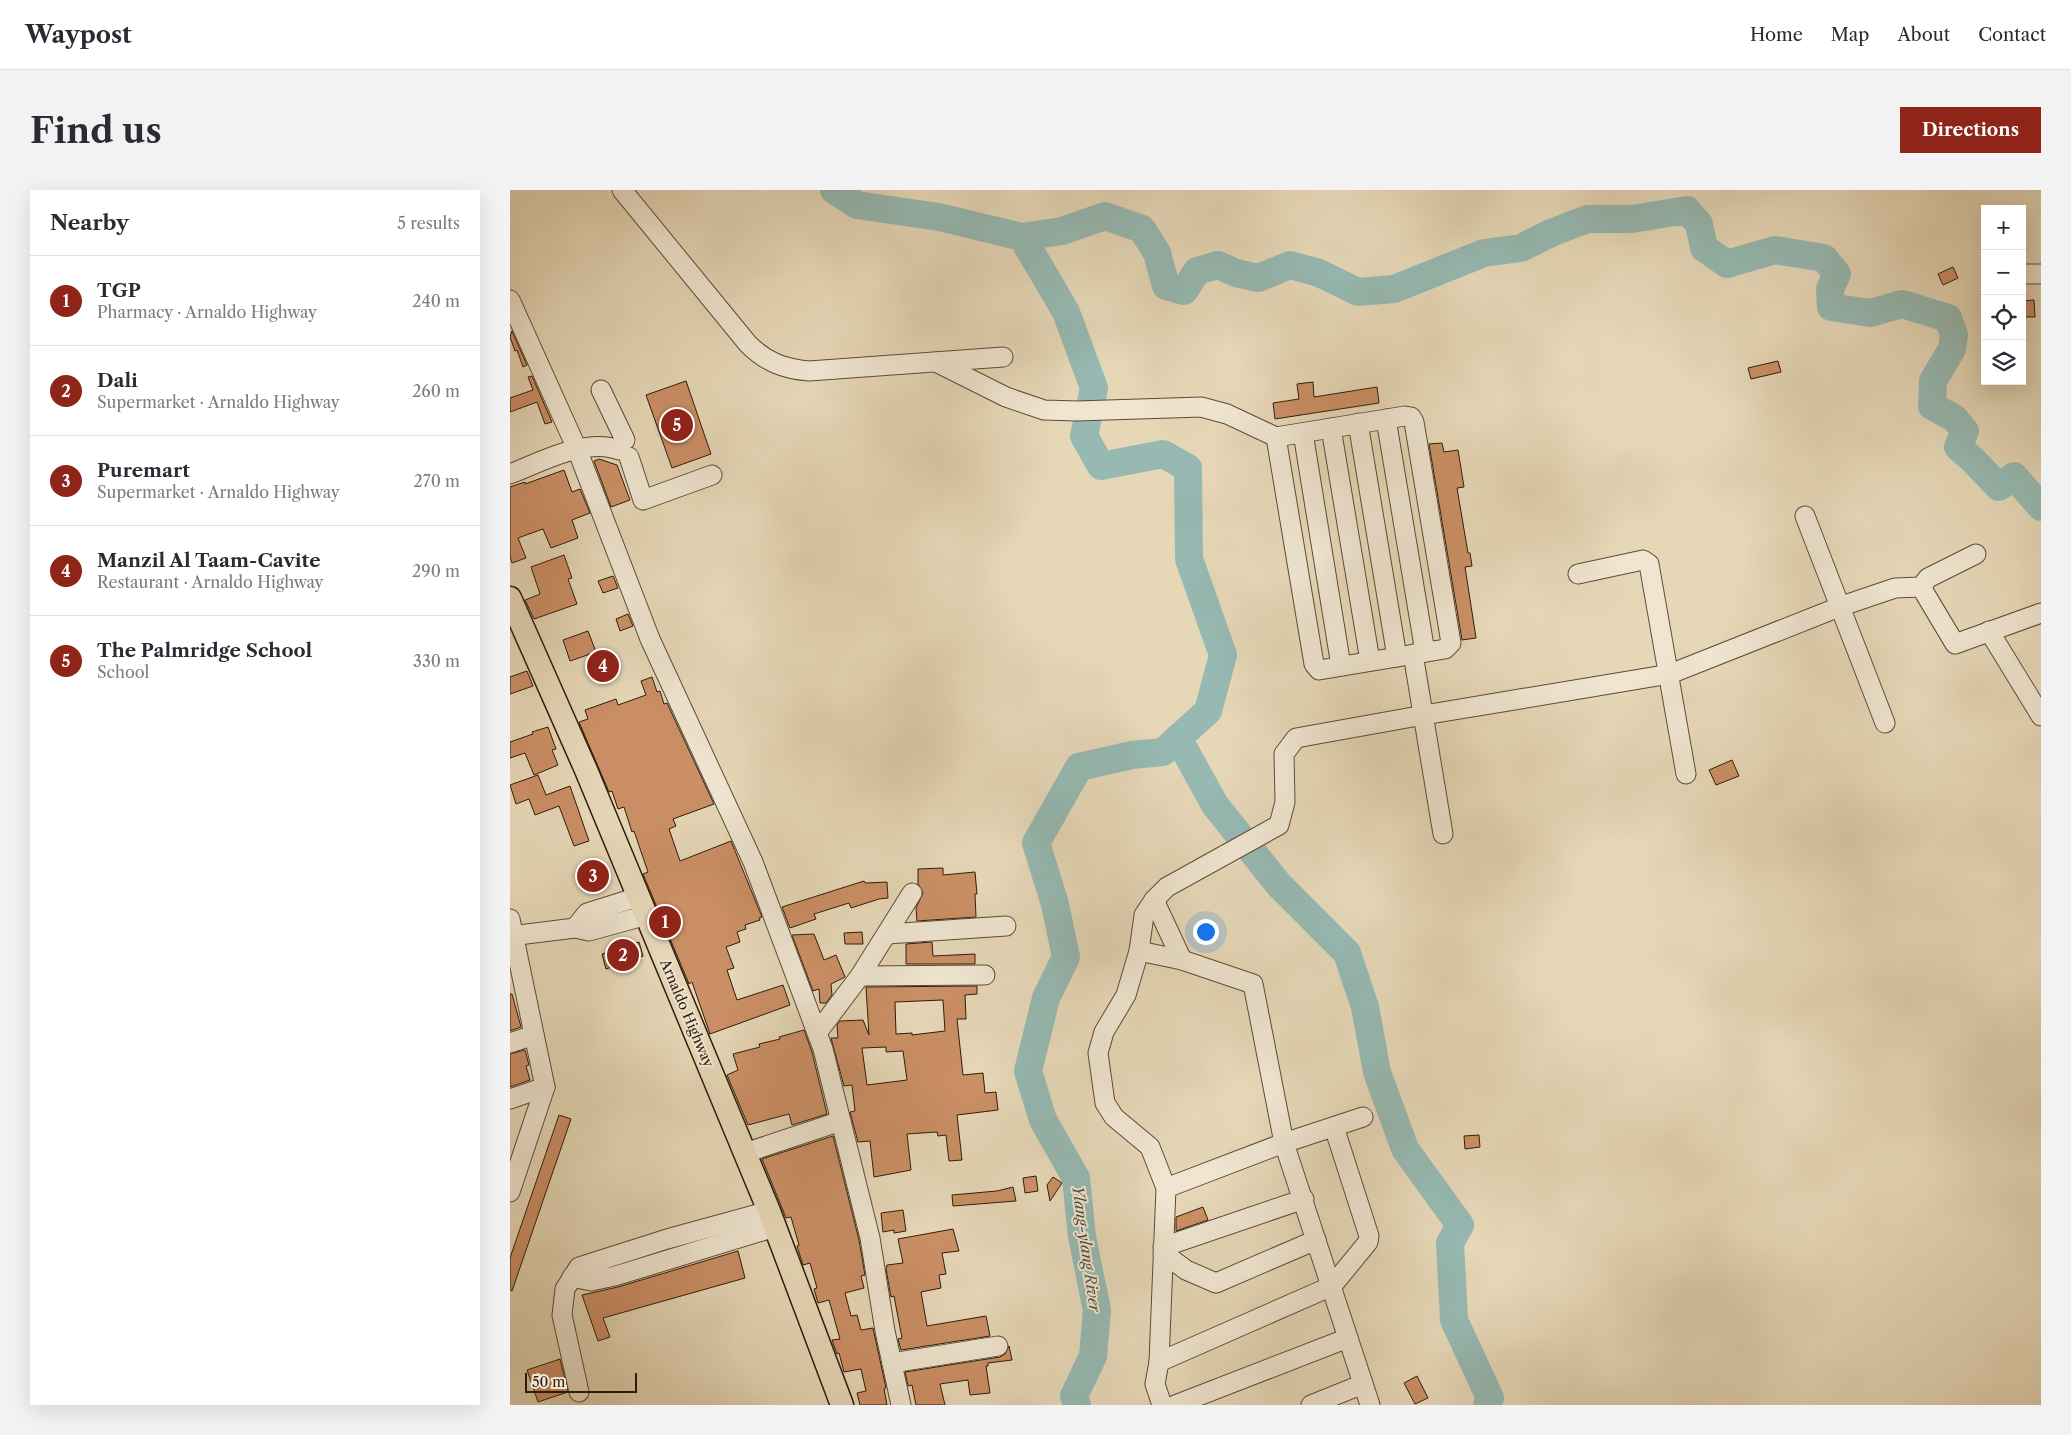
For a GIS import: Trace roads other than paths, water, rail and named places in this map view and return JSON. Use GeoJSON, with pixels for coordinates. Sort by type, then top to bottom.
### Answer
{"type":"FeatureCollection","features":[{"type":"Feature","properties":{"kind":"main road","name":"Arnaldo Highway"},"geometry":{"type":"LineString","coordinates":[[510,598],[586,770],[745,1153],[842,1405]]}},
{"type":"Feature","properties":{"kind":"street"},"geometry":{"type":"LineString","coordinates":[[622,190],[748,344],[766,359],[792,370],[810,370],[1003,357]]}},
{"type":"Feature","properties":{"kind":"street"},"geometry":{"type":"LineString","coordinates":[[2026,274],[2041,274]]}},
{"type":"Feature","properties":{"kind":"street"},"geometry":{"type":"LineString","coordinates":[[510,300],[577,449],[650,639],[753,862],[818,1033],[870,1238],[901,1405]]}},
{"type":"Feature","properties":{"kind":"street"},"geometry":{"type":"LineString","coordinates":[[936,362],[1019,403],[1044,410],[1086,411],[1187,407],[1214,409],[1276,437],[1408,416],[1414,422],[1452,640],[1448,648],[1322,670],[1315,666],[1276,437]]}},
{"type":"Feature","properties":{"kind":"street"},"geometry":{"type":"LineString","coordinates":[[601,390],[644,500],[712,475]]}},
{"type":"Feature","properties":{"kind":"street"},"geometry":{"type":"LineString","coordinates":[[1386,419],[1412,654]]}},
{"type":"Feature","properties":{"kind":"street"},"geometry":{"type":"LineString","coordinates":[[1358,424],[1412,654],[1424,714],[1442,834]]}},
{"type":"Feature","properties":{"kind":"street"},"geometry":{"type":"LineString","coordinates":[[1330,428],[1370,661]]}},
{"type":"Feature","properties":{"kind":"street"},"geometry":{"type":"LineString","coordinates":[[1303,433],[1342,666]]}},
{"type":"Feature","properties":{"kind":"street"},"geometry":{"type":"LineString","coordinates":[[510,474],[577,449],[610,446],[624,449]]}},
{"type":"Feature","properties":{"kind":"street"},"geometry":{"type":"LineString","coordinates":[[1805,516],[1885,724]]}},
{"type":"Feature","properties":{"kind":"street"},"geometry":{"type":"LineString","coordinates":[[1162,1405],[1157,1395],[1155,1384],[1159,1362],[1166,1188],[1150,1146],[1114,1117],[1105,1102],[1098,1053],[1104,1032],[1126,995],[1139,951],[1144,915],[1154,900],[1167,887],[1279,825],[1285,802],[1284,754],[1296,738],[1424,714],[1670,674],[1839,607],[1895,588],[1921,587],[1928,578],[1976,554]]}},
{"type":"Feature","properties":{"kind":"street"},"geometry":{"type":"LineString","coordinates":[[1578,574],[1643,560],[1650,564],[1686,774]]}},
{"type":"Feature","properties":{"kind":"street"},"geometry":{"type":"LineString","coordinates":[[1921,587],[1955,644],[2041,613]]}},
{"type":"Feature","properties":{"kind":"street"},"geometry":{"type":"LineString","coordinates":[[1990,631],[2041,716]]}},
{"type":"Feature","properties":{"kind":"street"},"geometry":{"type":"LineString","coordinates":[[818,1033],[860,976],[912,894]]}},
{"type":"Feature","properties":{"kind":"street"},"geometry":{"type":"LineString","coordinates":[[1154,900],[1182,960]]}},
{"type":"Feature","properties":{"kind":"street"},"geometry":{"type":"LineString","coordinates":[[510,1192],[516,1155],[545,1087],[534,1035],[517,991],[511,930],[575,928],[590,931],[642,906]]}},
{"type":"Feature","properties":{"kind":"street"},"geometry":{"type":"LineString","coordinates":[[887,934],[1006,926]]}},
{"type":"Feature","properties":{"kind":"street"},"geometry":{"type":"LineString","coordinates":[[1139,951],[1182,960],[1253,984],[1284,1142],[1370,1405]]}},
{"type":"Feature","properties":{"kind":"street"},"geometry":{"type":"LineString","coordinates":[[860,976],[985,974]]}},
{"type":"Feature","properties":{"kind":"street"},"geometry":{"type":"LineString","coordinates":[[510,1043],[534,1035]]}},
{"type":"Feature","properties":{"kind":"street"},"geometry":{"type":"LineString","coordinates":[[510,1099],[545,1087]]}},
{"type":"Feature","properties":{"kind":"street"},"geometry":{"type":"LineString","coordinates":[[1166,1188],[1284,1142],[1364,1117]]}},
{"type":"Feature","properties":{"kind":"street"},"geometry":{"type":"LineString","coordinates":[[745,1153],[841,1121]]}},
{"type":"Feature","properties":{"kind":"street"},"geometry":{"type":"LineString","coordinates":[[1159,1362],[1332,1286],[1369,1240],[1334,1127]]}},
{"type":"Feature","properties":{"kind":"street"},"geometry":{"type":"LineString","coordinates":[[1163,1250],[1304,1200]]}},
{"type":"Feature","properties":{"kind":"street"},"geometry":{"type":"LineString","coordinates":[[579,1392],[562,1315],[566,1289],[572,1276],[591,1281],[615,1276],[772,1219]]}},
{"type":"Feature","properties":{"kind":"street"},"geometry":{"type":"LineString","coordinates":[[1163,1250],[1186,1270],[1216,1284],[1316,1240]]}},
{"type":"Feature","properties":{"kind":"street"},"geometry":{"type":"LineString","coordinates":[[1175,1405],[1348,1338]]}},
{"type":"Feature","properties":{"kind":"street"},"geometry":{"type":"LineString","coordinates":[[892,1363],[998,1346]]}},
{"type":"Feature","properties":{"kind":"street"},"geometry":{"type":"LineString","coordinates":[[1311,1405],[1364,1384]]}},
{"type":"Feature","properties":{"kind":"waterway","name":"Ylang-ylang River"},"geometry":{"type":"LineString","coordinates":[[834,190],[857,205],[939,217],[1022,237],[1066,312],[1094,388],[1084,436],[1101,466],[1163,454],[1188,468],[1189,559],[1223,655],[1208,711],[1163,752],[1132,755],[1079,767],[1036,843],[1055,904],[1066,957],[1046,998],[1028,1071],[1043,1120],[1076,1178],[1082,1237],[1097,1310],[1093,1356],[1074,1396],[1077,1405]]}},
{"type":"Feature","properties":{"kind":"waterway"},"geometry":{"type":"LineString","coordinates":[[1022,237],[1062,231],[1105,216],[1142,229],[1157,253],[1166,286],[1184,291],[1197,271],[1218,265],[1236,273],[1258,278],[1290,265],[1319,273],[1358,292],[1394,289],[1484,253],[1521,248],[1551,233],[1587,219],[1632,219],[1687,210],[1699,224],[1704,248],[1727,264],[1775,250],[1824,258],[1837,274],[1830,289],[1831,307],[1870,313],[1902,304],[1948,318],[1954,335],[1952,349],[1933,381],[1932,406],[1954,418],[1965,431],[1958,447],[1999,487],[2014,476],[2041,507]]}},
{"type":"Feature","properties":{"kind":"waterway"},"geometry":{"type":"LineString","coordinates":[[1178,738],[1215,805],[1279,885],[1347,953],[1365,1007],[1377,1072],[1405,1149],[1460,1225],[1450,1243],[1454,1320],[1490,1398],[1487,1405]]}},
{"type":"Feature","properties":{"kind":"place","name":"The Palmridge School"},"geometry":{"type":"Point","coordinates":[677,425]}},
{"type":"Feature","properties":{"kind":"place","name":"Manzil Al Taam-Cavite"},"geometry":{"type":"Point","coordinates":[603,666]}},
{"type":"Feature","properties":{"kind":"place","name":"Puremart"},"geometry":{"type":"Point","coordinates":[593,876]}},
{"type":"Feature","properties":{"kind":"place","name":"TGP"},"geometry":{"type":"Point","coordinates":[665,922]}},
{"type":"Feature","properties":{"kind":"place","name":"Dali"},"geometry":{"type":"Point","coordinates":[623,955]}}]}
